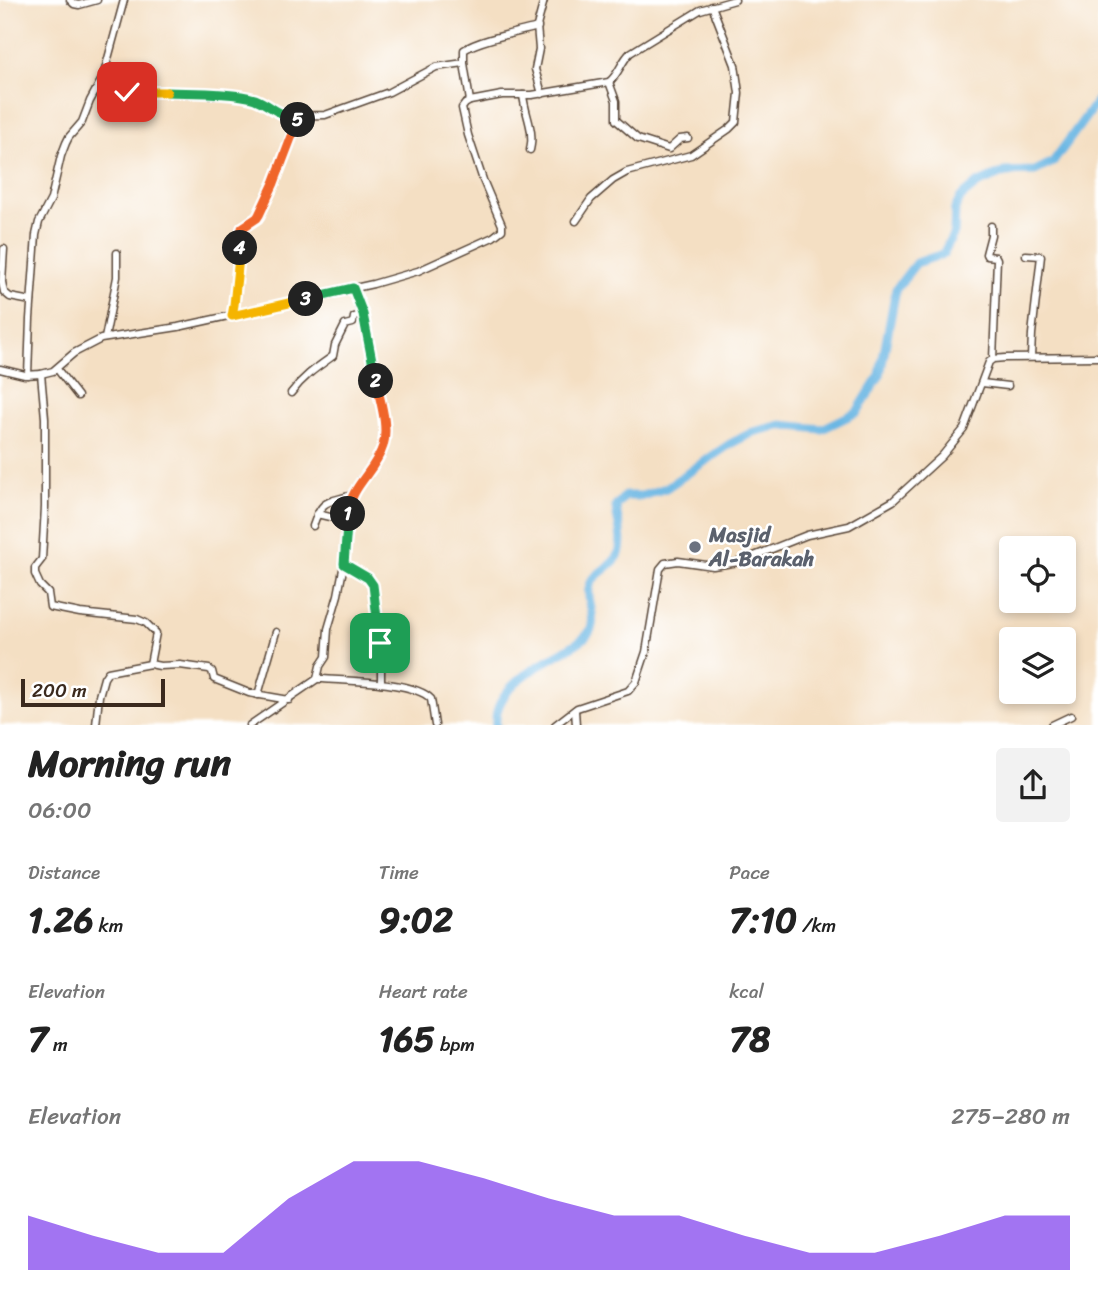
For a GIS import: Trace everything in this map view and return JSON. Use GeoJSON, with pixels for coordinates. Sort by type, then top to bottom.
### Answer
{"type":"FeatureCollection","features":[{"type":"Feature","properties":{"kind":"street"},"geometry":{"type":"LineString","coordinates":[[70,0],[79,5],[97,0]]}},
{"type":"Feature","properties":{"kind":"street"},"geometry":{"type":"LineString","coordinates":[[27,375],[36,234],[51,199],[66,143],[82,122],[103,77],[124,0]]}},
{"type":"Feature","properties":{"kind":"street"},"geometry":{"type":"LineString","coordinates":[[542,94],[535,71],[539,49],[538,27],[544,0]]}},
{"type":"Feature","properties":{"kind":"street"},"geometry":{"type":"LineString","coordinates":[[0,369],[27,375],[53,371],[74,353],[106,338],[178,327],[353,288],[418,271],[484,242],[502,230],[463,117],[463,106],[470,101],[502,94],[542,94],[609,82],[630,53],[699,10],[736,0]]}},
{"type":"Feature","properties":{"kind":"street"},"geometry":{"type":"LineString","coordinates":[[576,221],[591,199],[612,180],[627,172],[691,155],[736,122],[739,93],[735,65],[712,6]]}},
{"type":"Feature","properties":{"kind":"street"},"geometry":{"type":"LineString","coordinates":[[470,101],[464,51],[468,47],[538,27]]}},
{"type":"Feature","properties":{"kind":"street"},"geometry":{"type":"LineString","coordinates":[[96,90],[236,96],[255,99],[285,116],[328,115],[389,92],[433,68],[464,63]]}},
{"type":"Feature","properties":{"kind":"street"},"geometry":{"type":"LineString","coordinates":[[609,82],[616,100],[616,120],[636,139],[670,149],[680,139],[688,138]]}},
{"type":"Feature","properties":{"kind":"street"},"geometry":{"type":"LineString","coordinates":[[523,96],[524,110],[532,129],[530,150]]}},
{"type":"Feature","properties":{"kind":"street"},"geometry":{"type":"LineString","coordinates":[[232,316],[242,228],[259,215],[301,116]]}},
{"type":"Feature","properties":{"kind":"street"},"geometry":{"type":"LineString","coordinates":[[991,226],[986,254],[997,258],[993,359]]}},
{"type":"Feature","properties":{"kind":"street"},"geometry":{"type":"LineString","coordinates":[[4,249],[4,292],[10,297],[31,301]]}},
{"type":"Feature","properties":{"kind":"street"},"geometry":{"type":"LineString","coordinates":[[106,338],[117,277],[117,253]]}},
{"type":"Feature","properties":{"kind":"street"},"geometry":{"type":"LineString","coordinates":[[1026,255],[1041,256],[1031,357]]}},
{"type":"Feature","properties":{"kind":"street"},"geometry":{"type":"LineString","coordinates":[[317,680],[320,666],[326,658],[328,629],[344,564],[352,495],[376,460],[383,447],[384,438],[383,418],[363,314],[353,288]]}},
{"type":"Feature","properties":{"kind":"street"},"geometry":{"type":"LineString","coordinates":[[291,393],[314,368],[333,356],[335,345],[345,325],[353,323],[354,317],[363,314]]}},
{"type":"Feature","properties":{"kind":"street"},"geometry":{"type":"LineString","coordinates":[[555,725],[575,710],[592,702],[628,691],[636,682],[646,652],[660,569],[665,563],[678,561],[712,566],[739,562],[807,535],[849,526],[893,501],[942,456],[964,429],[989,362],[993,359],[1098,357]]}},
{"type":"Feature","properties":{"kind":"street"},"geometry":{"type":"LineString","coordinates":[[57,369],[78,396]]}},
{"type":"Feature","properties":{"kind":"street"},"geometry":{"type":"LineString","coordinates":[[41,374],[45,418],[44,507],[42,559],[35,569],[35,575],[48,594],[50,607],[136,619],[146,623],[156,634],[150,664]]}},
{"type":"Feature","properties":{"kind":"street"},"geometry":{"type":"LineString","coordinates":[[982,383],[1008,386]]}},
{"type":"Feature","properties":{"kind":"street"},"geometry":{"type":"LineString","coordinates":[[313,526],[321,507],[352,495]]}},
{"type":"Feature","properties":{"kind":"street"},"geometry":{"type":"LineString","coordinates":[[317,514],[347,521]]}},
{"type":"Feature","properties":{"kind":"street"},"geometry":{"type":"LineString","coordinates":[[344,564],[368,578],[373,585],[380,643],[381,683]]}},
{"type":"Feature","properties":{"kind":"street"},"geometry":{"type":"LineString","coordinates":[[258,695],[276,632]]}},
{"type":"Feature","properties":{"kind":"street"},"geometry":{"type":"LineString","coordinates":[[96,725],[99,696],[106,673],[150,664],[209,669],[215,680],[242,691],[289,700]]}},
{"type":"Feature","properties":{"kind":"street"},"geometry":{"type":"LineString","coordinates":[[250,725],[317,680],[381,683],[428,695],[435,725]]}},
{"type":"Feature","properties":{"kind":"street"},"geometry":{"type":"LineString","coordinates":[[575,710],[576,725]]}},
{"type":"Feature","properties":{"kind":"street"},"geometry":{"type":"LineString","coordinates":[[1052,725],[1071,716]]}},
{"type":"Feature","properties":{"kind":"waterway"},"geometry":{"type":"LineString","coordinates":[[496,725],[497,712],[509,690],[530,672],[582,640],[590,631],[593,621],[589,589],[594,579],[619,554],[621,536],[616,506],[625,496],[642,496],[666,488],[730,444],[753,432],[781,425],[822,429],[857,412],[880,375],[896,289],[916,263],[943,254],[954,233],[955,209],[961,197],[977,184],[1005,172],[1035,171],[1053,162],[1098,100]]}},
{"type":"Feature","properties":{"kind":"place","name":"Masjid Al-Barakah"},"geometry":{"type":"Point","coordinates":[695,547]}},
{"type":"Feature","properties":{"kind":"route"},"geometry":{"type":"LineString","coordinates":[[127,92],[236,96],[255,99],[285,116],[301,116],[259,215],[242,228],[232,316],[353,288],[363,314],[383,418],[384,438],[383,447],[376,460],[352,495],[348,509],[344,564],[368,578],[373,585],[380,643]]}}]}
